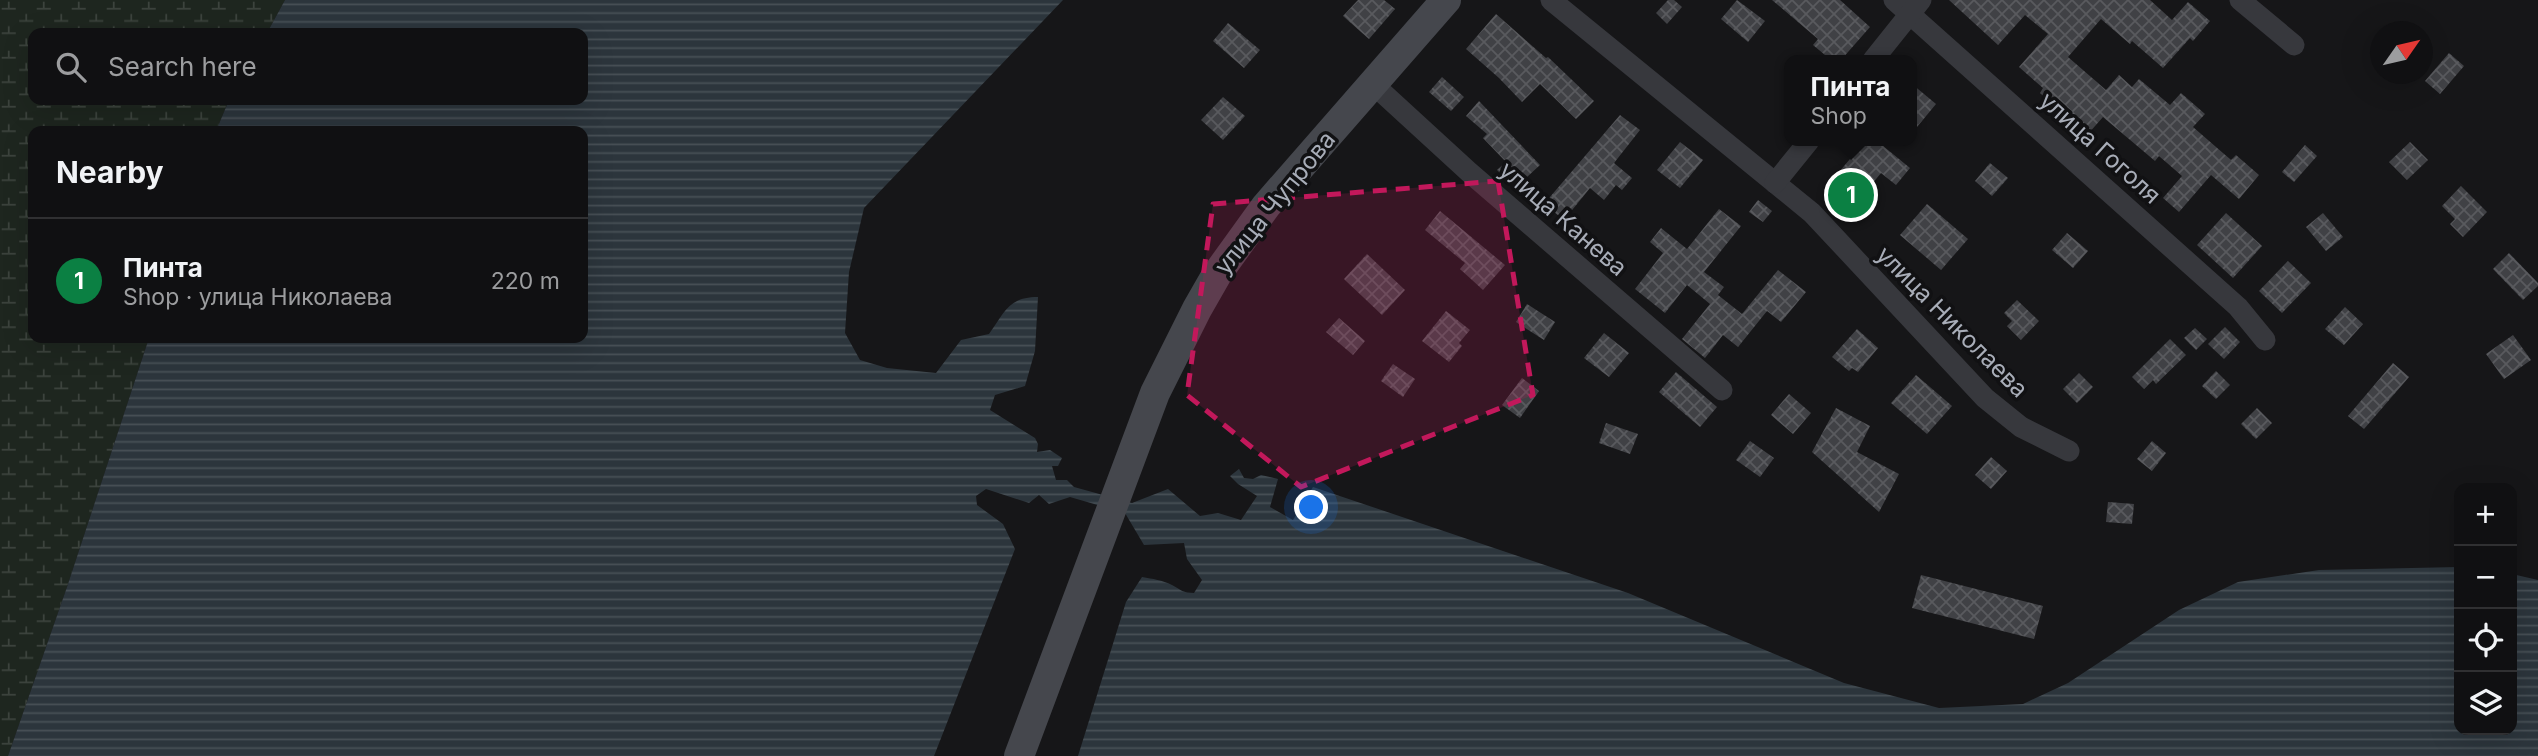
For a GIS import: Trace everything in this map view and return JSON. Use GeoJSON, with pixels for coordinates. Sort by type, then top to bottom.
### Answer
{"type":"FeatureCollection","features":[{"type":"Feature","properties":{"kind":"street","name":"улица Чупрова"},"geometry":{"type":"LineString","coordinates":[[1019,756],[1155,393],[1173,353],[1217,274],[1266,206],[1446,0]]}},
{"type":"Feature","properties":{"kind":"street","name":"улица Николаева"},"geometry":{"type":"LineString","coordinates":[[1551,0],[1812,214],[1985,398],[2021,427],[2068,451]]}},
{"type":"Feature","properties":{"kind":"street"},"geometry":{"type":"LineString","coordinates":[[2240,0],[2294,45]]}},
{"type":"Feature","properties":{"kind":"street"},"geometry":{"type":"LineString","coordinates":[[1876,55],[1909,4]]}},
{"type":"Feature","properties":{"kind":"street","name":"улица Гоголя"},"geometry":{"type":"LineString","coordinates":[[1909,4],[2238,307],[2265,340]]}},
{"type":"Feature","properties":{"kind":"street","name":"улица Канева"},"geometry":{"type":"LineString","coordinates":[[1373,84],[1479,181],[1722,390]]}},
{"type":"Feature","properties":{"kind":"street"},"geometry":{"type":"LineString","coordinates":[[1775,183],[1805,146]]}},
{"type":"Feature","properties":{"kind":"highlighted area"},"geometry":{"type":"Polygon","coordinates":[[[1498,181],[1533,395],[1301,487],[1187,395],[1213,204],[1498,181]]]}},
{"type":"Feature","properties":{"kind":"green space"},"geometry":{"type":"Polygon","coordinates":[[[0,0],[285,0],[270,28],[28,28],[28,105],[227,105],[218,126],[28,126],[28,343],[147,343],[8,756],[0,756],[0,0]]]}},
{"type":"Feature","properties":{"kind":"shaded area"},"geometry":{"type":"Polygon","coordinates":[[[285,0],[1063,0],[864,208],[849,272],[845,333],[860,360],[887,368],[936,373],[961,340],[989,334],[1008,307],[1020,300],[1038,297],[1035,351],[1025,386],[995,395],[990,410],[1035,438],[1038,444],[1037,452],[1050,450],[1062,458],[1058,466],[1052,466],[1056,480],[1067,480],[1074,487],[1132,503],[1168,489],[1200,516],[1218,513],[1241,520],[1257,496],[1230,476],[1239,469],[1244,478],[1253,479],[1261,475],[1278,479],[1270,507],[1293,520],[1313,487],[1628,593],[1844,683],[1939,708],[2023,704],[2068,683],[2179,610],[2238,582],[2319,570],[2454,567],[2454,735],[2517,735],[2517,575],[2538,580],[2538,756],[1078,756],[1126,602],[1142,577],[1165,582],[1190,593],[1194,593],[1202,580],[1187,559],[1184,543],[1144,545],[1125,513],[1070,497],[1049,504],[1039,495],[1029,503],[986,489],[976,496],[977,505],[1003,524],[1015,549],[934,756],[8,756],[147,343],[588,343],[588,126],[218,126],[227,105],[588,105],[588,28],[270,28],[285,0]]]}},
{"type":"Feature","properties":{"kind":"building"},"geometry":{"type":"Polygon","coordinates":[[[1358,0],[1384,0],[1395,9],[1369,39],[1343,16],[1358,0]]]}},
{"type":"Feature","properties":{"kind":"building"},"geometry":{"type":"Polygon","coordinates":[[[1668,0],[1674,0],[1682,7],[1667,24],[1656,13],[1668,0]]]}},
{"type":"Feature","properties":{"kind":"building"},"geometry":{"type":"Polygon","coordinates":[[[1737,0],[1765,21],[1748,42],[1721,19],[1737,0]]]}},
{"type":"Feature","properties":{"kind":"building"},"geometry":{"type":"Polygon","coordinates":[[[1772,0],[1840,0],[1870,27],[1845,55],[1825,55],[1813,45],[1818,39],[1772,0]]]}},
{"type":"Feature","properties":{"kind":"building"},"geometry":{"type":"Polygon","coordinates":[[[1949,0],[2150,0],[2172,20],[2188,2],[2210,21],[2193,41],[2190,38],[2163,68],[2101,19],[2068,57],[2106,90],[2119,75],[2132,87],[2139,79],[2170,105],[2181,93],[2205,114],[2193,127],[2231,160],[2236,155],[2259,175],[2239,199],[2211,175],[2179,212],[2163,198],[2182,176],[2159,156],[2155,161],[2103,117],[2088,134],[2040,93],[2043,88],[2019,67],[2048,34],[2025,15],[1998,45],[1949,0]]]}},
{"type":"Feature","properties":{"kind":"building"},"geometry":{"type":"Polygon","coordinates":[[[1496,14],[1548,57],[1594,101],[1576,119],[1540,84],[1522,102],[1466,49],[1496,14]]]}},
{"type":"Feature","properties":{"kind":"building"},"geometry":{"type":"Polygon","coordinates":[[[1228,23],[1260,50],[1244,68],[1213,41],[1228,23]]]}},
{"type":"Feature","properties":{"kind":"building"},"geometry":{"type":"Polygon","coordinates":[[[2449,53],[2464,66],[2440,94],[2428,84],[2433,84],[2433,72],[2449,53]]]}},
{"type":"Feature","properties":{"kind":"building"},"geometry":{"type":"Polygon","coordinates":[[[1442,77],[1464,97],[1451,111],[1429,92],[1442,77]]]}},
{"type":"Feature","properties":{"kind":"building"},"geometry":{"type":"Polygon","coordinates":[[[1917,88],[1936,104],[1917,127],[1917,88]]]}},
{"type":"Feature","properties":{"kind":"building"},"geometry":{"type":"Polygon","coordinates":[[[1223,97],[1245,116],[1223,140],[1201,120],[1223,97]]]}},
{"type":"Feature","properties":{"kind":"building"},"geometry":{"type":"Polygon","coordinates":[[[1479,101],[1540,165],[1515,188],[1497,170],[1506,162],[1483,138],[1487,134],[1466,116],[1479,101]]]}},
{"type":"Feature","properties":{"kind":"building"},"geometry":{"type":"Polygon","coordinates":[[[1620,115],[1640,130],[1614,163],[1632,178],[1622,190],[1616,185],[1604,200],[1590,188],[1564,220],[1544,204],[1620,115]]]}},
{"type":"Feature","properties":{"kind":"building"},"geometry":{"type":"Polygon","coordinates":[[[1680,142],[1703,160],[1680,188],[1657,170],[1680,142]]]}},
{"type":"Feature","properties":{"kind":"building"},"geometry":{"type":"Polygon","coordinates":[[[2410,142],[2428,160],[2407,180],[2389,162],[2410,142]]]}},
{"type":"Feature","properties":{"kind":"building"},"geometry":{"type":"Polygon","coordinates":[[[2305,145],[2317,156],[2294,182],[2282,172],[2305,145]]]}},
{"type":"Feature","properties":{"kind":"building"},"geometry":{"type":"Polygon","coordinates":[[[1861,146],[1883,146],[1910,168],[1896,185],[1881,173],[1849,212],[1824,190],[1861,146]]]}},
{"type":"Feature","properties":{"kind":"building"},"geometry":{"type":"Polygon","coordinates":[[[1990,163],[2008,178],[1992,196],[1975,181],[1990,163]]]}},
{"type":"Feature","properties":{"kind":"building"},"geometry":{"type":"Polygon","coordinates":[[[2461,186],[2487,212],[2463,237],[2450,224],[2455,219],[2442,206],[2461,186]]]}},
{"type":"Feature","properties":{"kind":"building"},"geometry":{"type":"Polygon","coordinates":[[[1758,200],[1772,211],[1763,222],[1749,212],[1758,200]]]}},
{"type":"Feature","properties":{"kind":"building"},"geometry":{"type":"Polygon","coordinates":[[[1927,204],[1968,239],[1941,270],[1900,235],[1927,204]]]}},
{"type":"Feature","properties":{"kind":"building"},"geometry":{"type":"Polygon","coordinates":[[[1719,209],[1741,226],[1704,272],[1724,287],[1718,295],[1742,314],[1778,270],[1806,292],[1781,322],[1767,311],[1738,347],[1723,335],[1705,358],[1682,339],[1710,304],[1687,285],[1665,313],[1635,289],[1663,253],[1650,242],[1661,228],[1687,249],[1719,209]]]}},
{"type":"Feature","properties":{"kind":"building"},"geometry":{"type":"Polygon","coordinates":[[[1440,211],[1505,265],[1483,290],[1460,269],[1465,263],[1425,230],[1440,211]]]}},
{"type":"Feature","properties":{"kind":"building"},"geometry":{"type":"Polygon","coordinates":[[[2226,213],[2262,246],[2233,278],[2197,245],[2226,213]]]}},
{"type":"Feature","properties":{"kind":"building"},"geometry":{"type":"Polygon","coordinates":[[[2323,213],[2343,237],[2326,251],[2306,227],[2323,213]]]}},
{"type":"Feature","properties":{"kind":"building"},"geometry":{"type":"Polygon","coordinates":[[[2067,233],[2088,251],[2073,268],[2052,250],[2067,233]]]}},
{"type":"Feature","properties":{"kind":"building"},"geometry":{"type":"Polygon","coordinates":[[[2509,253],[2538,283],[2523,300],[2493,269],[2509,253]]]}},
{"type":"Feature","properties":{"kind":"building"},"geometry":{"type":"Polygon","coordinates":[[[1367,254],[1405,290],[1382,315],[1344,279],[1367,254]]]}},
{"type":"Feature","properties":{"kind":"building"},"geometry":{"type":"Polygon","coordinates":[[[2288,261],[2311,283],[2282,313],[2259,291],[2288,261]]]}},
{"type":"Feature","properties":{"kind":"building"},"geometry":{"type":"Polygon","coordinates":[[[2017,300],[2039,321],[2021,340],[2007,326],[2012,321],[2004,313],[2017,300]]]}},
{"type":"Feature","properties":{"kind":"building"},"geometry":{"type":"Polygon","coordinates":[[[1527,304],[1555,322],[1544,340],[1516,322],[1527,304]]]}},
{"type":"Feature","properties":{"kind":"building"},"geometry":{"type":"Polygon","coordinates":[[[2345,307],[2363,324],[2344,345],[2325,329],[2345,307]]]}},
{"type":"Feature","properties":{"kind":"building"},"geometry":{"type":"Polygon","coordinates":[[[1446,311],[1470,330],[1449,362],[1422,341],[1446,311]]]}},
{"type":"Feature","properties":{"kind":"building"},"geometry":{"type":"Polygon","coordinates":[[[1339,318],[1365,341],[1353,355],[1326,332],[1339,318]]]}},
{"type":"Feature","properties":{"kind":"building"},"geometry":{"type":"Polygon","coordinates":[[[2225,327],[2240,342],[2224,359],[2208,344],[2225,327]]]}},
{"type":"Feature","properties":{"kind":"building"},"geometry":{"type":"Polygon","coordinates":[[[2195,328],[2207,339],[2196,350],[2184,338],[2195,328]]]}},
{"type":"Feature","properties":{"kind":"building"},"geometry":{"type":"Polygon","coordinates":[[[1857,329],[1878,348],[1858,372],[1852,368],[1849,371],[1832,357],[1857,329]]]}},
{"type":"Feature","properties":{"kind":"building"},"geometry":{"type":"Polygon","coordinates":[[[1604,333],[1629,353],[1609,377],[1584,358],[1604,333]]]}},
{"type":"Feature","properties":{"kind":"building"},"geometry":{"type":"Polygon","coordinates":[[[2513,335],[2531,360],[2504,379],[2486,354],[2513,335]]]}},
{"type":"Feature","properties":{"kind":"building"},"geometry":{"type":"Polygon","coordinates":[[[2170,339],[2186,355],[2156,384],[2153,380],[2144,389],[2132,377],[2170,339]]]}},
{"type":"Feature","properties":{"kind":"building"},"geometry":{"type":"Polygon","coordinates":[[[2393,363],[2409,377],[2364,429],[2348,416],[2393,363]]]}},
{"type":"Feature","properties":{"kind":"building"},"geometry":{"type":"Polygon","coordinates":[[[1393,364],[1415,379],[1403,397],[1381,381],[1393,364]]]}},
{"type":"Feature","properties":{"kind":"building"},"geometry":{"type":"Polygon","coordinates":[[[2216,371],[2230,385],[2216,399],[2202,386],[2216,371]]]}},
{"type":"Feature","properties":{"kind":"building"},"geometry":{"type":"Polygon","coordinates":[[[1676,372],[1717,407],[1700,427],[1659,392],[1676,372]]]}},
{"type":"Feature","properties":{"kind":"building"},"geometry":{"type":"Polygon","coordinates":[[[2079,373],[2093,387],[2077,403],[2063,389],[2079,373]]]}},
{"type":"Feature","properties":{"kind":"building"},"geometry":{"type":"Polygon","coordinates":[[[1916,375],[1952,406],[1927,434],[1891,403],[1916,375]]]}},
{"type":"Feature","properties":{"kind":"building"},"geometry":{"type":"Polygon","coordinates":[[[1522,378],[1539,391],[1520,418],[1502,405],[1522,378]]]}},
{"type":"Feature","properties":{"kind":"building"},"geometry":{"type":"Polygon","coordinates":[[[1789,394],[1811,413],[1793,434],[1771,415],[1789,394]]]}},
{"type":"Feature","properties":{"kind":"building"},"geometry":{"type":"Polygon","coordinates":[[[1836,408],[1870,426],[1857,452],[1899,474],[1879,512],[1812,452],[1836,408]]]}},
{"type":"Feature","properties":{"kind":"building"},"geometry":{"type":"Polygon","coordinates":[[[2257,408],[2272,423],[2256,439],[2241,424],[2257,408]]]}},
{"type":"Feature","properties":{"kind":"building"},"geometry":{"type":"Polygon","coordinates":[[[1606,423],[1638,434],[1630,454],[1599,443],[1606,423]]]}},
{"type":"Feature","properties":{"kind":"building"},"geometry":{"type":"Polygon","coordinates":[[[1750,441],[1774,458],[1760,477],[1736,460],[1750,441]]]}},
{"type":"Feature","properties":{"kind":"building"},"geometry":{"type":"Polygon","coordinates":[[[2152,441],[2166,453],[2152,471],[2137,459],[2152,441]]]}},
{"type":"Feature","properties":{"kind":"building"},"geometry":{"type":"Polygon","coordinates":[[[1991,457],[2007,471],[1991,489],[1975,475],[1991,457]]]}},
{"type":"Feature","properties":{"kind":"building"},"geometry":{"type":"Polygon","coordinates":[[[2108,502],[2134,504],[2132,524],[2106,522],[2108,502]]]}},
{"type":"Feature","properties":{"kind":"building"},"geometry":{"type":"Polygon","coordinates":[[[1921,575],[2043,606],[2034,639],[1912,608],[1921,575]]]}},
{"type":"Feature","properties":{"kind":"place","name":"Пинта"},"geometry":{"type":"Point","coordinates":[1851,195]}}]}
